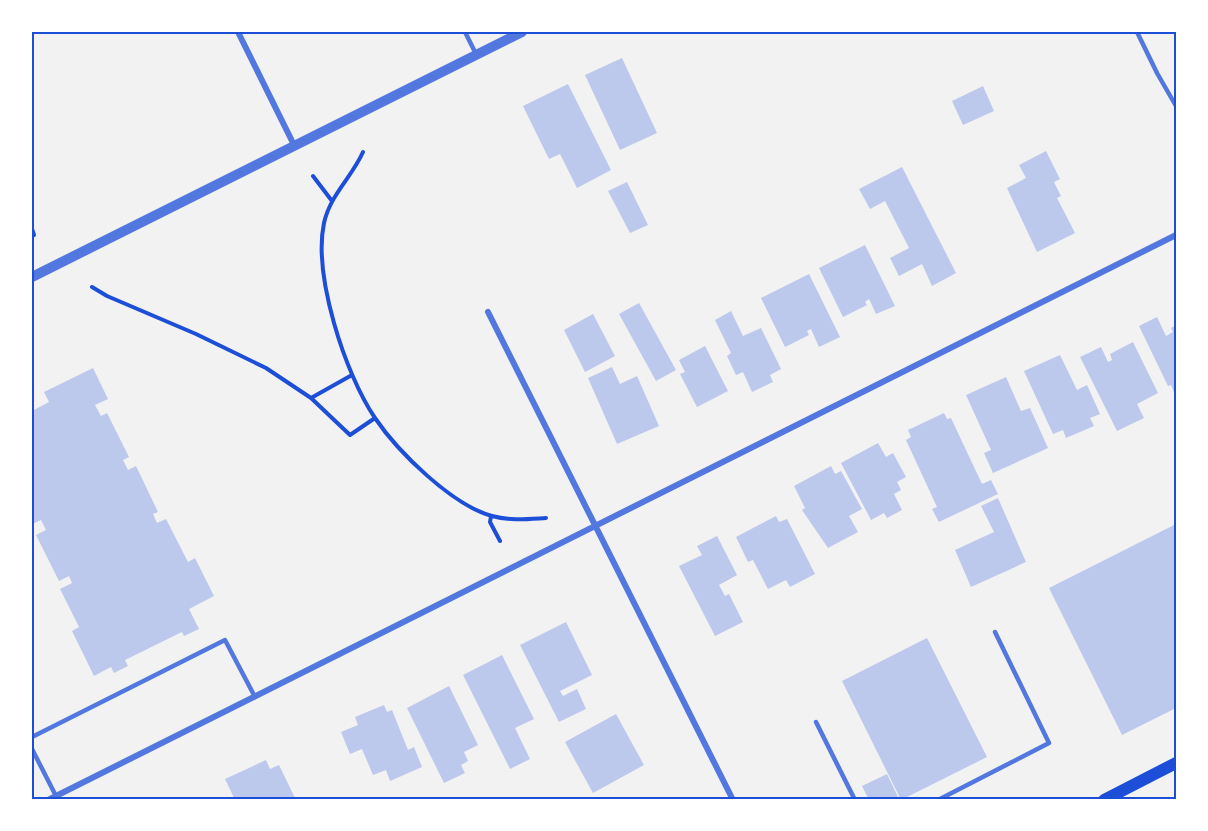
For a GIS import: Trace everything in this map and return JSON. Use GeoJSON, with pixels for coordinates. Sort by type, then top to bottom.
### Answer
{"type":"FeatureCollection","features":[{"type":"Feature","properties":{"kind":"main road"},"geometry":{"type":"LineString","coordinates":[[1104,800],[1176,764]]}},
{"type":"Feature","properties":{"kind":"street"},"geometry":{"type":"LineString","coordinates":[[238,32],[294,146]]}},
{"type":"Feature","properties":{"kind":"street"},"geometry":{"type":"LineString","coordinates":[[32,277],[522,32]]}},
{"type":"Feature","properties":{"kind":"street"},"geometry":{"type":"LineString","coordinates":[[48,800],[1176,235]]}},
{"type":"Feature","properties":{"kind":"street"},"geometry":{"type":"LineString","coordinates":[[488,312],[734,800]]}},
{"type":"Feature","properties":{"kind":"lane"},"geometry":{"type":"LineString","coordinates":[[465,32],[476,54]]}},
{"type":"Feature","properties":{"kind":"lane"},"geometry":{"type":"LineString","coordinates":[[1137,32],[1176,106]]}},
{"type":"Feature","properties":{"kind":"lane"},"geometry":{"type":"LineString","coordinates":[[938,800],[1049,742],[995,632]]}},
{"type":"Feature","properties":{"kind":"lane"},"geometry":{"type":"LineString","coordinates":[[32,737],[225,640],[255,697]]}},
{"type":"Feature","properties":{"kind":"lane"},"geometry":{"type":"LineString","coordinates":[[816,722],[855,800]]}},
{"type":"Feature","properties":{"kind":"lane"},"geometry":{"type":"LineString","coordinates":[[32,749],[56,796]]}},
{"type":"Feature","properties":{"kind":"path"},"geometry":{"type":"LineString","coordinates":[[363,152],[354,171],[332,201],[324,224],[322,253],[327,294],[352,375],[375,418],[402,450],[428,476],[464,503],[491,516],[514,520],[546,518]]}},
{"type":"Feature","properties":{"kind":"path"},"geometry":{"type":"LineString","coordinates":[[313,176],[332,201]]}},
{"type":"Feature","properties":{"kind":"path"},"geometry":{"type":"LineString","coordinates":[[32,230],[34,235]]}},
{"type":"Feature","properties":{"kind":"path"},"geometry":{"type":"LineString","coordinates":[[92,286],[107,296],[196,334],[266,368],[311,398],[350,435],[375,418]]}},
{"type":"Feature","properties":{"kind":"path"},"geometry":{"type":"LineString","coordinates":[[311,398],[352,375]]}},
{"type":"Feature","properties":{"kind":"path"},"geometry":{"type":"LineString","coordinates":[[491,516],[490,522],[500,541]]}},
{"type":"Feature","properties":{"kind":"building"},"geometry":{"type":"Polygon","coordinates":[[[622,58],[657,133],[620,150],[585,75],[622,58]]]}},
{"type":"Feature","properties":{"kind":"building"},"geometry":{"type":"Polygon","coordinates":[[[568,84],[611,170],[577,188],[560,154],[549,159],[523,106],[568,84]]]}},
{"type":"Feature","properties":{"kind":"building"},"geometry":{"type":"Polygon","coordinates":[[[983,86],[994,111],[963,125],[952,101],[983,86]]]}},
{"type":"Feature","properties":{"kind":"building"},"geometry":{"type":"Polygon","coordinates":[[[1046,151],[1060,179],[1054,182],[1061,196],[1057,198],[1075,233],[1037,252],[1007,188],[1026,178],[1019,165],[1046,151]]]}},
{"type":"Feature","properties":{"kind":"building"},"geometry":{"type":"Polygon","coordinates":[[[902,167],[956,273],[932,286],[922,264],[899,276],[890,258],[909,248],[885,201],[870,209],[859,189],[902,167]]]}},
{"type":"Feature","properties":{"kind":"building"},"geometry":{"type":"Polygon","coordinates":[[[627,182],[648,225],[630,233],[608,191],[627,182]]]}},
{"type":"Feature","properties":{"kind":"building"},"geometry":{"type":"Polygon","coordinates":[[[865,245],[895,306],[876,314],[869,299],[865,302],[867,305],[843,317],[819,268],[865,245]]]}},
{"type":"Feature","properties":{"kind":"building"},"geometry":{"type":"Polygon","coordinates":[[[809,274],[840,337],[819,347],[811,329],[807,331],[809,335],[785,347],[761,298],[809,274]]]}},
{"type":"Feature","properties":{"kind":"building"},"geometry":{"type":"Polygon","coordinates":[[[639,303],[676,370],[656,381],[619,314],[639,303]]]}},
{"type":"Feature","properties":{"kind":"building"},"geometry":{"type":"Polygon","coordinates":[[[731,311],[743,336],[761,328],[781,369],[770,375],[773,382],[752,392],[743,372],[736,375],[727,356],[731,353],[715,320],[731,311]]]}},
{"type":"Feature","properties":{"kind":"building"},"geometry":{"type":"Polygon","coordinates":[[[593,314],[615,356],[585,372],[564,330],[593,314]]]}},
{"type":"Feature","properties":{"kind":"building"},"geometry":{"type":"Polygon","coordinates":[[[1157,317],[1166,336],[1173,332],[1171,328],[1176,325],[1176,397],[1171,385],[1168,386],[1139,326],[1157,317]]]}},
{"type":"Feature","properties":{"kind":"building"},"geometry":{"type":"Polygon","coordinates":[[[1133,342],[1158,393],[1137,404],[1144,418],[1117,431],[1080,357],[1101,347],[1108,362],[1112,360],[1110,354],[1133,342]]]}},
{"type":"Feature","properties":{"kind":"building"},"geometry":{"type":"Polygon","coordinates":[[[705,346],[728,391],[697,407],[680,374],[685,372],[679,360],[705,346]]]}},
{"type":"Feature","properties":{"kind":"building"},"geometry":{"type":"Polygon","coordinates":[[[1060,355],[1077,390],[1087,385],[1100,414],[1090,418],[1094,426],[1066,438],[1063,430],[1053,434],[1024,371],[1060,355]]]}},
{"type":"Feature","properties":{"kind":"building"},"geometry":{"type":"Polygon","coordinates":[[[612,367],[620,384],[637,376],[659,426],[617,444],[588,378],[612,367]]]}},
{"type":"Feature","properties":{"kind":"building"},"geometry":{"type":"Polygon","coordinates":[[[93,368],[108,399],[95,405],[101,416],[107,413],[129,457],[123,460],[128,470],[136,466],[158,512],[153,514],[157,523],[166,519],[188,562],[195,558],[214,596],[189,609],[199,629],[184,636],[182,632],[125,660],[128,666],[114,673],[111,667],[94,676],[72,631],[79,627],[60,589],[72,583],[69,576],[59,581],[36,535],[46,530],[41,520],[32,524],[32,411],[49,402],[44,392],[93,368]]]}},
{"type":"Feature","properties":{"kind":"building"},"geometry":{"type":"Polygon","coordinates":[[[1006,377],[1021,411],[1030,408],[1048,448],[993,473],[984,453],[991,450],[966,395],[1006,377]]]}},
{"type":"Feature","properties":{"kind":"building"},"geometry":{"type":"Polygon","coordinates":[[[944,413],[947,419],[951,418],[982,484],[991,480],[998,494],[939,522],[932,509],[937,507],[906,440],[911,437],[908,430],[944,413]]]}},
{"type":"Feature","properties":{"kind":"building"},"geometry":{"type":"Polygon","coordinates":[[[878,443],[886,457],[893,453],[906,477],[897,482],[901,490],[894,494],[902,510],[887,518],[884,513],[871,520],[841,463],[878,443]]]}},
{"type":"Feature","properties":{"kind":"building"},"geometry":{"type":"Polygon","coordinates":[[[831,466],[835,474],[841,471],[862,509],[849,516],[858,532],[828,548],[802,510],[805,508],[794,486],[831,466]]]}},
{"type":"Feature","properties":{"kind":"building"},"geometry":{"type":"Polygon","coordinates":[[[998,498],[1026,562],[971,587],[955,550],[994,532],[981,506],[998,498]]]}},
{"type":"Feature","properties":{"kind":"building"},"geometry":{"type":"Polygon","coordinates":[[[776,516],[779,522],[787,519],[815,574],[790,587],[786,580],[768,589],[753,560],[748,562],[736,537],[776,516]]]}},
{"type":"Feature","properties":{"kind":"building"},"geometry":{"type":"Polygon","coordinates":[[[1176,524],[1176,708],[1122,735],[1049,588],[1176,524]]]}},
{"type":"Feature","properties":{"kind":"building"},"geometry":{"type":"Polygon","coordinates":[[[717,536],[737,575],[719,585],[725,596],[729,594],[743,622],[715,636],[679,566],[702,555],[697,546],[717,536]]]}},
{"type":"Feature","properties":{"kind":"building"},"geometry":{"type":"Polygon","coordinates":[[[566,622],[592,675],[560,691],[563,696],[577,689],[586,709],[559,722],[520,645],[566,622]]]}},
{"type":"Feature","properties":{"kind":"building"},"geometry":{"type":"Polygon","coordinates":[[[927,638],[987,757],[901,800],[842,681],[927,638]]]}},
{"type":"Feature","properties":{"kind":"building"},"geometry":{"type":"Polygon","coordinates":[[[502,655],[534,719],[515,728],[530,759],[510,769],[463,675],[502,655]]]}},
{"type":"Feature","properties":{"kind":"building"},"geometry":{"type":"Polygon","coordinates":[[[449,686],[478,745],[464,752],[468,761],[461,765],[465,773],[444,783],[407,708],[449,686]]]}},
{"type":"Feature","properties":{"kind":"building"},"geometry":{"type":"Polygon","coordinates":[[[384,705],[387,712],[392,710],[408,750],[414,747],[422,767],[390,781],[386,770],[373,775],[362,749],[350,754],[341,732],[358,725],[355,717],[384,705]]]}},
{"type":"Feature","properties":{"kind":"building"},"geometry":{"type":"Polygon","coordinates":[[[616,714],[644,765],[593,793],[565,742],[616,714]]]}},
{"type":"Feature","properties":{"kind":"building"},"geometry":{"type":"Polygon","coordinates":[[[266,760],[270,769],[279,765],[296,800],[235,800],[225,779],[266,760]]]}},
{"type":"Feature","properties":{"kind":"building"},"geometry":{"type":"Polygon","coordinates":[[[887,774],[899,799],[869,800],[862,786],[887,774]]]}}]}
